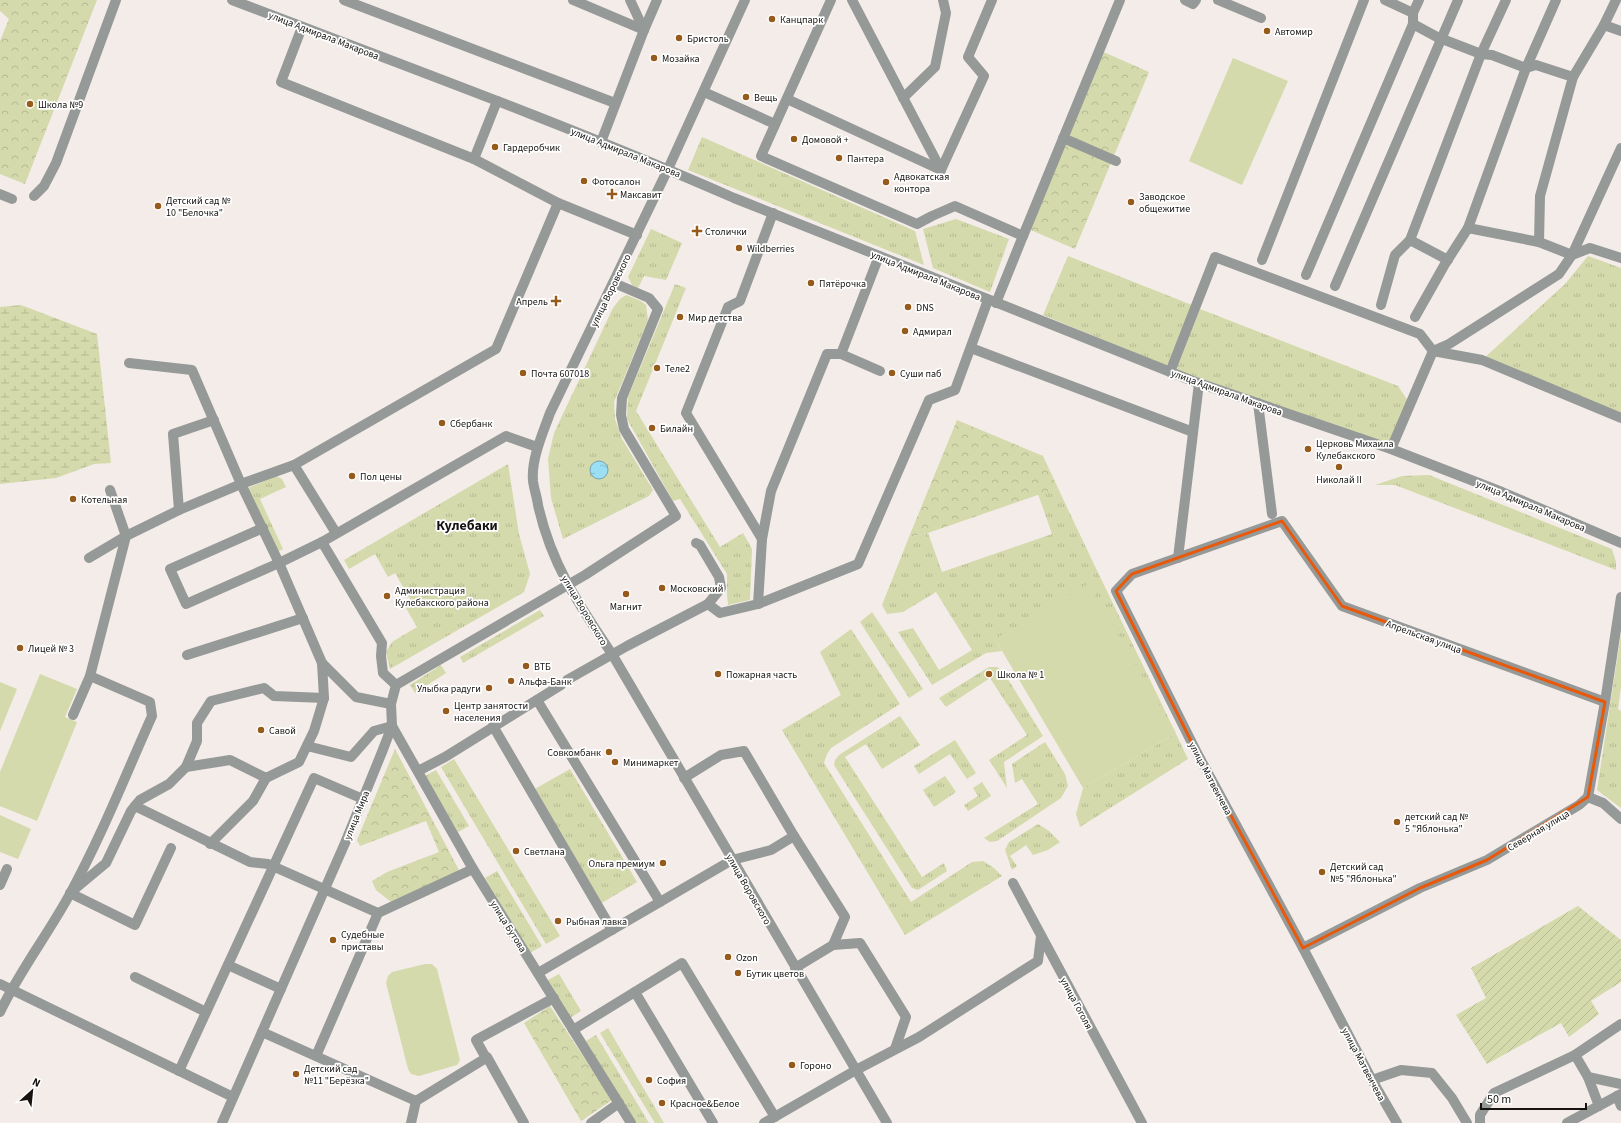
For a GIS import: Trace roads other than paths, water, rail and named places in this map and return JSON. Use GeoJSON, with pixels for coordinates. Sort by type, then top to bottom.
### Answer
{"type":"FeatureCollection","features":[{"type":"Feature","properties":{"kind":"street"},"geometry":{"type":"LineString","coordinates":[[34,196],[44,186],[56,163],[116,0]]}},
{"type":"Feature","properties":{"kind":"street","name":"улица Адмирала Макарова"},"geometry":{"type":"LineString","coordinates":[[232,0],[601,142],[773,213],[1199,384],[1391,449],[1502,492],[1621,543]]}},
{"type":"Feature","properties":{"kind":"street"},"geometry":{"type":"LineString","coordinates":[[344,0],[615,103]]}},
{"type":"Feature","properties":{"kind":"street"},"geometry":{"type":"LineString","coordinates":[[573,0],[589,3],[644,30]]}},
{"type":"Feature","properties":{"kind":"street"},"geometry":{"type":"LineString","coordinates":[[630,0],[644,30]]}},
{"type":"Feature","properties":{"kind":"street"},"geometry":{"type":"LineString","coordinates":[[601,142],[615,103],[657,0]]}},
{"type":"Feature","properties":{"kind":"street","name":"улица Воровского"},"geometry":{"type":"LineString","coordinates":[[745,0],[637,235],[550,413],[537,447],[533,480],[544,528],[556,561],[568,585],[612,654],[887,1123]]}},
{"type":"Feature","properties":{"kind":"street"},"geometry":{"type":"LineString","coordinates":[[831,0],[761,156],[917,224],[955,206],[1023,236]]}},
{"type":"Feature","properties":{"kind":"street"},"geometry":{"type":"LineString","coordinates":[[852,0],[941,170]]}},
{"type":"Feature","properties":{"kind":"street"},"geometry":{"type":"LineString","coordinates":[[903,98],[935,67],[946,13],[943,0]]}},
{"type":"Feature","properties":{"kind":"street"},"geometry":{"type":"LineString","coordinates":[[941,170],[984,76],[968,57],[992,0]]}},
{"type":"Feature","properties":{"kind":"street"},"geometry":{"type":"LineString","coordinates":[[708,604],[720,613],[758,604],[858,564],[929,400],[955,390],[971,348],[1023,236],[1120,0]]}},
{"type":"Feature","properties":{"kind":"street"},"geometry":{"type":"LineString","coordinates":[[1185,0],[1193,4],[1196,0]]}},
{"type":"Feature","properties":{"kind":"street"},"geometry":{"type":"LineString","coordinates":[[1218,0],[1261,18]]}},
{"type":"Feature","properties":{"kind":"street"},"geometry":{"type":"LineString","coordinates":[[1262,260],[1364,0]]}},
{"type":"Feature","properties":{"kind":"street"},"geometry":{"type":"LineString","coordinates":[[1385,0],[1413,13]]}},
{"type":"Feature","properties":{"kind":"street"},"geometry":{"type":"LineString","coordinates":[[1306,275],[1413,24],[1413,13],[1419,0]]}},
{"type":"Feature","properties":{"kind":"street"},"geometry":{"type":"LineString","coordinates":[[1335,286],[1458,0]]}},
{"type":"Feature","properties":{"kind":"street"},"geometry":{"type":"LineString","coordinates":[[1380,305],[1395,255],[1410,240],[1481,54],[1506,0]]}},
{"type":"Feature","properties":{"kind":"street"},"geometry":{"type":"LineString","coordinates":[[1415,317],[1468,228],[1526,68],[1556,0]]}},
{"type":"Feature","properties":{"kind":"street"},"geometry":{"type":"LineString","coordinates":[[1539,242],[1540,196],[1574,77],[1604,25],[1616,0]]}},
{"type":"Feature","properties":{"kind":"street"},"geometry":{"type":"LineString","coordinates":[[1413,24],[1441,38],[1481,54],[1492,55],[1526,68],[1536,65],[1574,77]]}},
{"type":"Feature","properties":{"kind":"street"},"geometry":{"type":"LineString","coordinates":[[1604,25],[1621,31]]}},
{"type":"Feature","properties":{"kind":"street"},"geometry":{"type":"LineString","coordinates":[[302,27],[281,82],[474,159],[558,203],[637,235]]}},
{"type":"Feature","properties":{"kind":"street"},"geometry":{"type":"LineString","coordinates":[[704,92],[775,124]]}},
{"type":"Feature","properties":{"kind":"street"},"geometry":{"type":"LineString","coordinates":[[786,99],[941,170]]}},
{"type":"Feature","properties":{"kind":"street"},"geometry":{"type":"LineString","coordinates":[[474,159],[497,101]]}},
{"type":"Feature","properties":{"kind":"street"},"geometry":{"type":"LineString","coordinates":[[1063,138],[1116,161]]}},
{"type":"Feature","properties":{"kind":"street"},"geometry":{"type":"LineString","coordinates":[[1391,449],[1433,351],[1449,344],[1559,274],[1572,255],[1621,148]]}},
{"type":"Feature","properties":{"kind":"street"},"geometry":{"type":"LineString","coordinates":[[0,194],[12,199]]}},
{"type":"Feature","properties":{"kind":"street"},"geometry":{"type":"LineString","coordinates":[[89,558],[126,536],[179,510],[241,484],[294,465],[496,349],[558,203]]}},
{"type":"Feature","properties":{"kind":"street"},"geometry":{"type":"LineString","coordinates":[[762,539],[686,413],[728,308],[740,301],[773,213]]}},
{"type":"Feature","properties":{"kind":"street"},"geometry":{"type":"LineString","coordinates":[[1468,228],[1539,242],[1572,255],[1590,248],[1621,258]]}},
{"type":"Feature","properties":{"kind":"street"},"geometry":{"type":"LineString","coordinates":[[1410,240],[1448,260]]}},
{"type":"Feature","properties":{"kind":"street"},"geometry":{"type":"LineString","coordinates":[[841,354],[880,256]]}},
{"type":"Feature","properties":{"kind":"street"},"geometry":{"type":"LineString","coordinates":[[1170,372],[1215,257],[1420,334],[1433,351],[1482,360],[1621,418]]}},
{"type":"Feature","properties":{"kind":"street"},"geometry":{"type":"LineString","coordinates":[[322,542],[382,643],[381,656],[383,672],[396,685],[568,585],[676,516],[624,429],[621,415],[622,398],[658,309],[649,298],[614,283]]}},
{"type":"Feature","properties":{"kind":"street"},"geometry":{"type":"LineString","coordinates":[[971,348],[1193,432]]}},
{"type":"Feature","properties":{"kind":"street"},"geometry":{"type":"LineString","coordinates":[[758,604],[762,539],[770,491],[827,354],[841,354],[880,371]]}},
{"type":"Feature","properties":{"kind":"street"},"geometry":{"type":"LineString","coordinates":[[129,363],[192,370],[241,484],[279,563],[322,663],[324,698],[314,731],[299,762],[266,778],[253,801],[210,844]]}},
{"type":"Feature","properties":{"kind":"street"},"geometry":{"type":"LineString","coordinates":[[1178,558],[1199,384]]}},
{"type":"Feature","properties":{"kind":"street"},"geometry":{"type":"LineString","coordinates":[[1258,403],[1272,514]]}},
{"type":"Feature","properties":{"kind":"street"},"geometry":{"type":"LineString","coordinates":[[179,510],[173,434],[214,420]]}},
{"type":"Feature","properties":{"kind":"street"},"geometry":{"type":"LineString","coordinates":[[263,528],[170,570],[186,604],[279,563],[322,542],[506,436],[537,447]]}},
{"type":"Feature","properties":{"kind":"street"},"geometry":{"type":"LineString","coordinates":[[294,465],[336,533]]}},
{"type":"Feature","properties":{"kind":"street"},"geometry":{"type":"LineString","coordinates":[[73,715],[90,676],[126,536],[110,490]]}},
{"type":"Feature","properties":{"kind":"street","name":"улица Матвеичева"},"geometry":{"type":"LineString","coordinates":[[1282,521],[1132,574],[1116,591],[1196,753],[1303,948],[1372,1080],[1397,1123]]}},
{"type":"Feature","properties":{"kind":"street","name":"Апрельская улица"},"geometry":{"type":"LineString","coordinates":[[1282,521],[1342,606],[1605,702]]}},
{"type":"Feature","properties":{"kind":"street"},"geometry":{"type":"LineString","coordinates":[[418,771],[445,757],[612,654],[708,604],[721,588],[719,577],[700,545],[696,543]]}},
{"type":"Feature","properties":{"kind":"street"},"geometry":{"type":"LineString","coordinates":[[1621,597],[1605,702],[1588,797],[1603,803],[1621,819]]}},
{"type":"Feature","properties":{"kind":"street"},"geometry":{"type":"LineString","coordinates":[[187,655],[303,618]]}},
{"type":"Feature","properties":{"kind":"street"},"geometry":{"type":"LineString","coordinates":[[322,663],[356,697],[391,704]]}},
{"type":"Feature","properties":{"kind":"street"},"geometry":{"type":"LineString","coordinates":[[0,1012],[11,989],[70,893],[86,863],[152,716],[150,702],[90,676]]}},
{"type":"Feature","properties":{"kind":"street","name":"улица Мира"},"geometry":{"type":"LineString","coordinates":[[222,1123],[325,890],[392,726],[391,704],[396,685]]}},
{"type":"Feature","properties":{"kind":"street"},"geometry":{"type":"LineString","coordinates":[[70,893],[106,863],[135,806],[140,800],[169,784],[186,767],[197,741],[197,722],[211,701],[264,688],[274,696],[324,698]]}},
{"type":"Feature","properties":{"kind":"street"},"geometry":{"type":"LineString","coordinates":[[537,700],[660,902]]}},
{"type":"Feature","properties":{"kind":"street"},"geometry":{"type":"LineString","coordinates":[[307,746],[351,756],[374,731],[392,726]]}},
{"type":"Feature","properties":{"kind":"street","name":"улица Бутова"},"geometry":{"type":"LineString","coordinates":[[392,726],[473,869],[631,1123]]}},
{"type":"Feature","properties":{"kind":"street"},"geometry":{"type":"LineString","coordinates":[[493,726],[612,930]]}},
{"type":"Feature","properties":{"kind":"street"},"geometry":{"type":"LineString","coordinates":[[684,778],[721,755],[744,751],[794,836],[845,917],[833,945]]}},
{"type":"Feature","properties":{"kind":"street"},"geometry":{"type":"LineString","coordinates":[[186,767],[230,760],[266,778]]}},
{"type":"Feature","properties":{"kind":"street"},"geometry":{"type":"LineString","coordinates":[[179,1071],[314,778],[363,799]]}},
{"type":"Feature","properties":{"kind":"street","name":"Северная улица"},"geometry":{"type":"LineString","coordinates":[[1303,948],[1420,888],[1488,860],[1579,805],[1588,797]]}},
{"type":"Feature","properties":{"kind":"street"},"geometry":{"type":"LineString","coordinates":[[135,806],[210,844],[250,862],[268,864],[378,913]]}},
{"type":"Feature","properties":{"kind":"street"},"geometry":{"type":"LineString","coordinates":[[538,973],[732,860],[771,850],[794,836]]}},
{"type":"Feature","properties":{"kind":"street"},"geometry":{"type":"LineString","coordinates":[[70,893],[135,925],[171,848]]}},
{"type":"Feature","properties":{"kind":"street"},"geometry":{"type":"LineString","coordinates":[[0,885],[7,869]]}},
{"type":"Feature","properties":{"kind":"street"},"geometry":{"type":"LineString","coordinates":[[316,1056],[378,913],[473,869]]}},
{"type":"Feature","properties":{"kind":"street","name":"улица Гоголя"},"geometry":{"type":"LineString","coordinates":[[1013,883],[1142,1123]]}},
{"type":"Feature","properties":{"kind":"street"},"geometry":{"type":"LineString","coordinates":[[764,1123],[856,1070],[919,1037],[1038,961],[1041,936]]}},
{"type":"Feature","properties":{"kind":"street"},"geometry":{"type":"LineString","coordinates":[[795,968],[833,945],[860,943],[906,1017],[895,1049]]}},
{"type":"Feature","properties":{"kind":"street"},"geometry":{"type":"LineString","coordinates":[[573,1030],[682,963],[775,1117]]}},
{"type":"Feature","properties":{"kind":"street"},"geometry":{"type":"LineString","coordinates":[[228,965],[281,989]]}},
{"type":"Feature","properties":{"kind":"street"},"geometry":{"type":"LineString","coordinates":[[135,976],[206,1012]]}},
{"type":"Feature","properties":{"kind":"street"},"geometry":{"type":"LineString","coordinates":[[0,984],[233,1097]]}},
{"type":"Feature","properties":{"kind":"street"},"geometry":{"type":"LineString","coordinates":[[636,992],[713,1123]]}},
{"type":"Feature","properties":{"kind":"street"},"geometry":{"type":"LineString","coordinates":[[524,1123],[488,1057],[486,1058],[476,1040],[554,998]]}},
{"type":"Feature","properties":{"kind":"street"},"geometry":{"type":"LineString","coordinates":[[1480,1123],[1480,1115],[1494,1093],[1575,1054],[1621,1024]]}},
{"type":"Feature","properties":{"kind":"street"},"geometry":{"type":"LineString","coordinates":[[262,1032],[416,1101]]}},
{"type":"Feature","properties":{"kind":"street"},"geometry":{"type":"LineString","coordinates":[[1575,1054],[1588,1076],[1598,1106]]}},
{"type":"Feature","properties":{"kind":"street"},"geometry":{"type":"LineString","coordinates":[[411,1123],[416,1101],[486,1058]]}},
{"type":"Feature","properties":{"kind":"street"},"geometry":{"type":"LineString","coordinates":[[1372,1080],[1401,1070],[1432,1073],[1452,1098],[1467,1123]]}},
{"type":"Feature","properties":{"kind":"street"},"geometry":{"type":"LineString","coordinates":[[1588,1076],[1621,1084]]}},
{"type":"Feature","properties":{"kind":"street"},"geometry":{"type":"LineString","coordinates":[[1567,1123],[1598,1106],[1620,1099]]}},
{"type":"Feature","properties":{"kind":"street"},"geometry":{"type":"LineString","coordinates":[[591,1123],[619,1103]]}},
{"type":"Feature","properties":{"kind":"water"},"geometry":{"type":"Polygon","coordinates":[[[595,461],[603,461],[608,466],[606,477],[603,479],[595,479],[590,474],[590,466],[595,461]]]}},
{"type":"Feature","properties":{"kind":"place","name":"Канцпарк"},"geometry":{"type":"Point","coordinates":[772,19]}},
{"type":"Feature","properties":{"kind":"place","name":"Автомир"},"geometry":{"type":"Point","coordinates":[1267,31]}},
{"type":"Feature","properties":{"kind":"place","name":"Бристоль"},"geometry":{"type":"Point","coordinates":[679,38]}},
{"type":"Feature","properties":{"kind":"place","name":"Мозайка"},"geometry":{"type":"Point","coordinates":[654,58]}},
{"type":"Feature","properties":{"kind":"place","name":"Вещь"},"geometry":{"type":"Point","coordinates":[746,97]}},
{"type":"Feature","properties":{"kind":"place","name":"Школа №9"},"geometry":{"type":"Point","coordinates":[30,104]}},
{"type":"Feature","properties":{"kind":"place","name":"Домовой +"},"geometry":{"type":"Point","coordinates":[794,139]}},
{"type":"Feature","properties":{"kind":"place","name":"Гардеробчик"},"geometry":{"type":"Point","coordinates":[495,147]}},
{"type":"Feature","properties":{"kind":"place","name":"Пантера"},"geometry":{"type":"Point","coordinates":[839,158]}},
{"type":"Feature","properties":{"kind":"place","name":"Фотосалон"},"geometry":{"type":"Point","coordinates":[584,181]}},
{"type":"Feature","properties":{"kind":"place","name":"Адвокатская контора"},"geometry":{"type":"Point","coordinates":[886,182]}},
{"type":"Feature","properties":{"kind":"place","name":"Максавит"},"geometry":{"type":"Point","coordinates":[612,194]}},
{"type":"Feature","properties":{"kind":"place","name":"Заводское общежитие"},"geometry":{"type":"Point","coordinates":[1131,202]}},
{"type":"Feature","properties":{"kind":"place","name":"Детский сад № 10 \"Белочка\""},"geometry":{"type":"Point","coordinates":[158,206]}},
{"type":"Feature","properties":{"kind":"place","name":"Столички"},"geometry":{"type":"Point","coordinates":[697,231]}},
{"type":"Feature","properties":{"kind":"place","name":"Wildberries"},"geometry":{"type":"Point","coordinates":[739,248]}},
{"type":"Feature","properties":{"kind":"place","name":"Пятёрочка"},"geometry":{"type":"Point","coordinates":[811,283]}},
{"type":"Feature","properties":{"kind":"place","name":"Апрель"},"geometry":{"type":"Point","coordinates":[556,301]}},
{"type":"Feature","properties":{"kind":"place","name":"DNS"},"geometry":{"type":"Point","coordinates":[908,307]}},
{"type":"Feature","properties":{"kind":"place","name":"Мир детства"},"geometry":{"type":"Point","coordinates":[680,317]}},
{"type":"Feature","properties":{"kind":"place","name":"Адмирал"},"geometry":{"type":"Point","coordinates":[905,331]}},
{"type":"Feature","properties":{"kind":"place","name":"Теле2"},"geometry":{"type":"Point","coordinates":[657,368]}},
{"type":"Feature","properties":{"kind":"place","name":"Почта 607018"},"geometry":{"type":"Point","coordinates":[523,373]}},
{"type":"Feature","properties":{"kind":"place","name":"Суши паб"},"geometry":{"type":"Point","coordinates":[892,373]}},
{"type":"Feature","properties":{"kind":"place","name":"Сбербанк"},"geometry":{"type":"Point","coordinates":[442,423]}},
{"type":"Feature","properties":{"kind":"place","name":"Билайн"},"geometry":{"type":"Point","coordinates":[652,428]}},
{"type":"Feature","properties":{"kind":"place","name":"Церковь Михаила Кулебакского"},"geometry":{"type":"Point","coordinates":[1308,449]}},
{"type":"Feature","properties":{"kind":"place","name":"Николай II"},"geometry":{"type":"Point","coordinates":[1339,467]}},
{"type":"Feature","properties":{"kind":"place","name":"Пол цены"},"geometry":{"type":"Point","coordinates":[352,476]}},
{"type":"Feature","properties":{"kind":"place","name":"Котельная"},"geometry":{"type":"Point","coordinates":[73,499]}},
{"type":"Feature","properties":{"kind":"place","name":"Московский"},"geometry":{"type":"Point","coordinates":[662,588]}},
{"type":"Feature","properties":{"kind":"place","name":"Магнит"},"geometry":{"type":"Point","coordinates":[626,594]}},
{"type":"Feature","properties":{"kind":"place","name":"Администрация Кулебакского района"},"geometry":{"type":"Point","coordinates":[387,596]}},
{"type":"Feature","properties":{"kind":"place","name":"Лицей № 3"},"geometry":{"type":"Point","coordinates":[20,648]}},
{"type":"Feature","properties":{"kind":"place","name":"ВТБ"},"geometry":{"type":"Point","coordinates":[526,666]}},
{"type":"Feature","properties":{"kind":"place","name":"Пожарная часть"},"geometry":{"type":"Point","coordinates":[718,674]}},
{"type":"Feature","properties":{"kind":"place","name":"Школа № 1"},"geometry":{"type":"Point","coordinates":[989,674]}},
{"type":"Feature","properties":{"kind":"place","name":"Альфа-Банк"},"geometry":{"type":"Point","coordinates":[511,681]}},
{"type":"Feature","properties":{"kind":"place","name":"Улыбка радуги"},"geometry":{"type":"Point","coordinates":[489,688]}},
{"type":"Feature","properties":{"kind":"place","name":"Центр занятости населения"},"geometry":{"type":"Point","coordinates":[446,711]}},
{"type":"Feature","properties":{"kind":"place","name":"Савой"},"geometry":{"type":"Point","coordinates":[261,730]}},
{"type":"Feature","properties":{"kind":"place","name":"Совкомбанк"},"geometry":{"type":"Point","coordinates":[609,752]}},
{"type":"Feature","properties":{"kind":"place","name":"Минимаркет"},"geometry":{"type":"Point","coordinates":[615,762]}},
{"type":"Feature","properties":{"kind":"place","name":"детский сад № 5 \"Яблонька\""},"geometry":{"type":"Point","coordinates":[1397,822]}},
{"type":"Feature","properties":{"kind":"place","name":"Светлана"},"geometry":{"type":"Point","coordinates":[516,851]}},
{"type":"Feature","properties":{"kind":"place","name":"Ольга премиум"},"geometry":{"type":"Point","coordinates":[663,863]}},
{"type":"Feature","properties":{"kind":"place","name":"Детский сад №5 \"Яблонька\""},"geometry":{"type":"Point","coordinates":[1322,872]}},
{"type":"Feature","properties":{"kind":"place","name":"Рыбная лавка"},"geometry":{"type":"Point","coordinates":[558,921]}},
{"type":"Feature","properties":{"kind":"place","name":"Судебные приставы"},"geometry":{"type":"Point","coordinates":[333,940]}},
{"type":"Feature","properties":{"kind":"place","name":"Ozon"},"geometry":{"type":"Point","coordinates":[728,957]}},
{"type":"Feature","properties":{"kind":"place","name":"Бутик цветов"},"geometry":{"type":"Point","coordinates":[738,973]}},
{"type":"Feature","properties":{"kind":"place","name":"Гороно"},"geometry":{"type":"Point","coordinates":[792,1065]}},
{"type":"Feature","properties":{"kind":"place","name":"Детский сад №11 \"Берёзка\""},"geometry":{"type":"Point","coordinates":[296,1074]}},
{"type":"Feature","properties":{"kind":"place","name":"София"},"geometry":{"type":"Point","coordinates":[649,1080]}},
{"type":"Feature","properties":{"kind":"place","name":"Красное&Белое"},"geometry":{"type":"Point","coordinates":[662,1103]}},
{"type":"Feature","properties":{"kind":"district","name":"Кулебаки"},"geometry":{"type":"Point","coordinates":[467,525]}}]}
